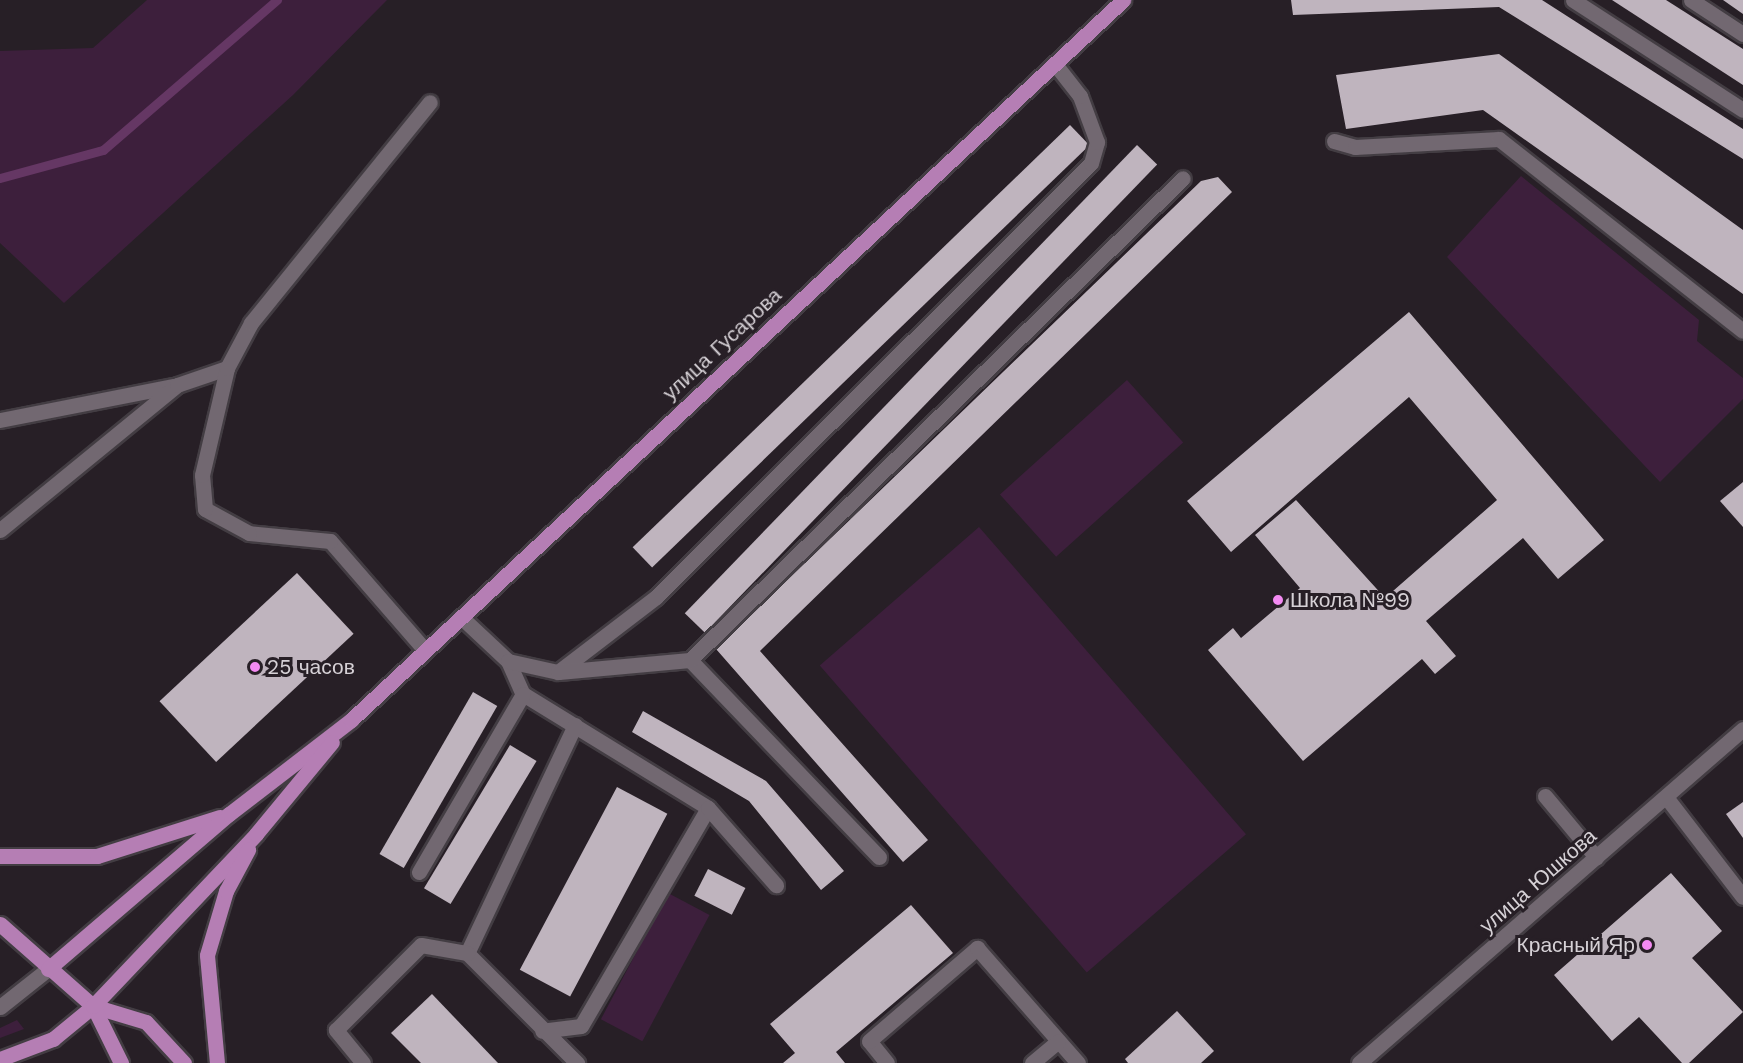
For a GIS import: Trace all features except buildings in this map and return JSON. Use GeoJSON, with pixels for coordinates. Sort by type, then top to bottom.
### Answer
{"type":"FeatureCollection","features":[{"type":"Feature","properties":{"kind":"main road","name":"улица Гусарова"},"geometry":{"type":"LineString","coordinates":[[351,720],[424,649],[1056,65],[1123,0]]}},
{"type":"Feature","properties":{"kind":"main road"},"geometry":{"type":"LineString","coordinates":[[48,969],[229,814],[351,720]]}},
{"type":"Feature","properties":{"kind":"main road"},"geometry":{"type":"LineString","coordinates":[[0,1059],[53,1039],[93,1006],[256,834],[351,720]]}},
{"type":"Feature","properties":{"kind":"main road"},"geometry":{"type":"LineString","coordinates":[[0,856],[98,856],[229,814]]}},
{"type":"Feature","properties":{"kind":"main road"},"geometry":{"type":"LineString","coordinates":[[217,1063],[207,955],[226,891],[256,834]]}},
{"type":"Feature","properties":{"kind":"main road"},"geometry":{"type":"LineString","coordinates":[[0,924],[48,969],[93,1006],[146,1022],[184,1063]]}},
{"type":"Feature","properties":{"kind":"main road"},"geometry":{"type":"LineString","coordinates":[[93,1006],[121,1063]]}},
{"type":"Feature","properties":{"kind":"street"},"geometry":{"type":"LineString","coordinates":[[1573,0],[1743,110]]}},
{"type":"Feature","properties":{"kind":"street"},"geometry":{"type":"LineString","coordinates":[[1691,0],[1743,34]]}},
{"type":"Feature","properties":{"kind":"street"},"geometry":{"type":"LineString","coordinates":[[558,672],[656,597],[1091,164],[1097,142],[1080,96],[1056,65]]}},
{"type":"Feature","properties":{"kind":"street"},"geometry":{"type":"LineString","coordinates":[[424,649],[330,541],[249,533],[206,509],[202,475],[227,369],[251,323],[430,102]]}},
{"type":"Feature","properties":{"kind":"street"},"geometry":{"type":"LineString","coordinates":[[1334,141],[1355,147],[1499,140],[1743,331]]}},
{"type":"Feature","properties":{"kind":"street"},"geometry":{"type":"LineString","coordinates":[[507,661],[558,672],[690,660],[1183,178]]}},
{"type":"Feature","properties":{"kind":"street"},"geometry":{"type":"LineString","coordinates":[[0,420],[177,385],[227,369]]}},
{"type":"Feature","properties":{"kind":"street"},"geometry":{"type":"LineString","coordinates":[[0,530],[177,385]]}},
{"type":"Feature","properties":{"kind":"street"},"geometry":{"type":"LineString","coordinates":[[461,617],[507,661],[523,694],[708,808],[776,885]]}},
{"type":"Feature","properties":{"kind":"street"},"geometry":{"type":"LineString","coordinates":[[690,660],[879,857]]}},
{"type":"Feature","properties":{"kind":"street"},"geometry":{"type":"LineString","coordinates":[[419,872],[523,694]]}},
{"type":"Feature","properties":{"kind":"street"},"geometry":{"type":"LineString","coordinates":[[467,953],[575,725]]}},
{"type":"Feature","properties":{"kind":"street","name":"улица Юшкова"},"geometry":{"type":"LineString","coordinates":[[1359,1063],[1743,729]]}},
{"type":"Feature","properties":{"kind":"street"},"geometry":{"type":"LineString","coordinates":[[1545,796],[1596,857]]}},
{"type":"Feature","properties":{"kind":"street"},"geometry":{"type":"LineString","coordinates":[[1666,797],[1743,897]]}},
{"type":"Feature","properties":{"kind":"street"},"geometry":{"type":"LineString","coordinates":[[542,1031],[581,1026],[708,808]]}},
{"type":"Feature","properties":{"kind":"street"},"geometry":{"type":"LineString","coordinates":[[363,1063],[336,1030],[421,945],[467,953],[542,1031],[577,1063]]}},
{"type":"Feature","properties":{"kind":"street"},"geometry":{"type":"LineString","coordinates":[[888,1063],[869,1041],[977,948],[1078,1063]]}},
{"type":"Feature","properties":{"kind":"street"},"geometry":{"type":"LineString","coordinates":[[0,1007],[48,969]]}},
{"type":"Feature","properties":{"kind":"street"},"geometry":{"type":"LineString","coordinates":[[1032,1063],[1058,1041]]}},
{"type":"Feature","properties":{"kind":"shaded area"},"geometry":{"type":"Polygon","coordinates":[[[147,0],[387,0],[293,95],[64,303],[0,243],[0,51],[93,48],[147,0]]]}},
{"type":"Feature","properties":{"kind":"shaded area"},"geometry":{"type":"Polygon","coordinates":[[[1521,176],[1699,320],[1697,341],[1743,378],[1743,399],[1660,482],[1447,257],[1521,176]]]}},
{"type":"Feature","properties":{"kind":"shaded area"},"geometry":{"type":"Polygon","coordinates":[[[1127,380],[1183,442],[1056,557],[1000,494],[1127,380]]]}},
{"type":"Feature","properties":{"kind":"shaded area"},"geometry":{"type":"Polygon","coordinates":[[[979,527],[1246,834],[1087,973],[820,665],[979,527]]]}},
{"type":"Feature","properties":{"kind":"shaded area"},"geometry":{"type":"Polygon","coordinates":[[[668,893],[709,915],[642,1041],[601,1019],[668,893]]]}},
{"type":"Feature","properties":{"kind":"shaded area"},"geometry":{"type":"Polygon","coordinates":[[[17,1020],[24,1029],[0,1038],[0,1028],[17,1020]]]}},
{"type":"Feature","properties":{"kind":"waterway"},"geometry":{"type":"LineString","coordinates":[[0,178],[103,150],[277,0]]}},
{"type":"Feature","properties":{"kind":"place","name":"Школа №99"},"geometry":{"type":"Point","coordinates":[1278,600]}},
{"type":"Feature","properties":{"kind":"place","name":"25 часов"},"geometry":{"type":"Point","coordinates":[255,667]}},
{"type":"Feature","properties":{"kind":"place","name":"Красный Яр"},"geometry":{"type":"Point","coordinates":[1647,945]}}]}
